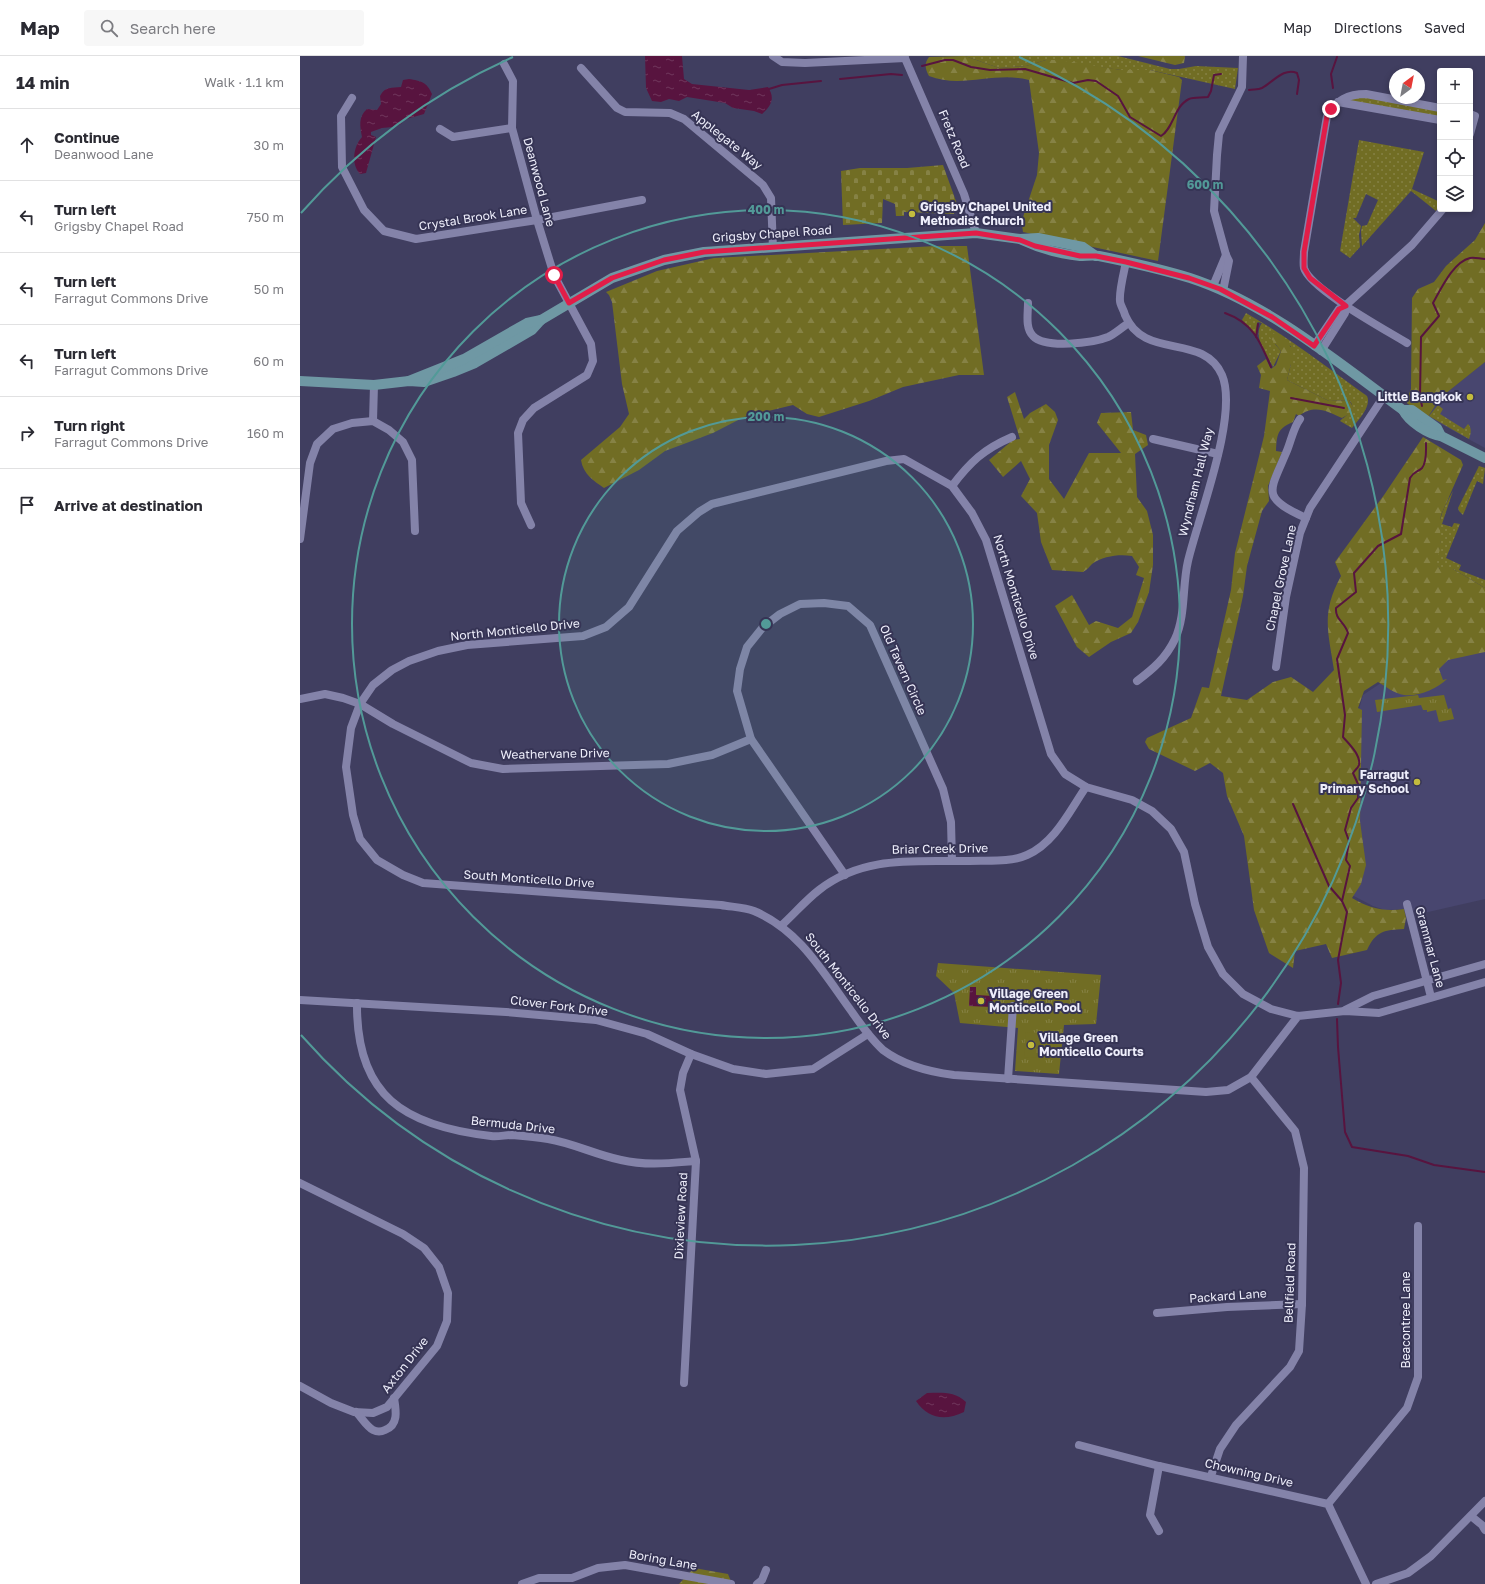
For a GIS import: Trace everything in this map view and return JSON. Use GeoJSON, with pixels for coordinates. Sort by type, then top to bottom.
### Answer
{"type":"FeatureCollection","features":[{"type":"Feature","properties":{"kind":"street"},"geometry":{"type":"LineString","coordinates":[[774,56],[782,62],[823,59],[905,57]]}},
{"type":"Feature","properties":{"kind":"street"},"geometry":{"type":"LineString","coordinates":[[1223,291],[1229,261],[1214,211],[1217,155],[1219,134],[1242,87],[1244,56]]}},
{"type":"Feature","properties":{"kind":"street","name":"Fretz Road"},"geometry":{"type":"LineString","coordinates":[[905,57],[964,194],[976,233]]}},
{"type":"Feature","properties":{"kind":"street","name":"Deanwood Lane"},"geometry":{"type":"LineString","coordinates":[[504,64],[513,81],[512,128],[537,220],[554,275],[591,344],[593,361],[587,375],[534,408],[523,420],[520,426],[518,433],[521,503],[531,525]]}},
{"type":"Feature","properties":{"kind":"street","name":"Applegate Way"},"geometry":{"type":"LineString","coordinates":[[581,68],[617,108],[625,112],[670,113],[684,120],[763,185],[771,198],[773,248]]}},
{"type":"Feature","properties":{"kind":"street"},"geometry":{"type":"LineString","coordinates":[[1407,343],[1346,306],[1310,278],[1304,268],[1304,252],[1327,116],[1338,102],[1348,96],[1366,94],[1437,107]]}},
{"type":"Feature","properties":{"kind":"street","name":"Crystal Brook Lane"},"geometry":{"type":"LineString","coordinates":[[352,98],[341,116],[342,167],[364,210],[384,231],[416,239],[537,220],[642,200]]}},
{"type":"Feature","properties":{"kind":"street"},"geometry":{"type":"LineString","coordinates":[[1338,102],[1437,119]]}},
{"type":"Feature","properties":{"kind":"street"},"geometry":{"type":"LineString","coordinates":[[440,129],[453,137],[512,128]]}},
{"type":"Feature","properties":{"kind":"street"},"geometry":{"type":"LineString","coordinates":[[1317,348],[1345,313],[1346,306],[1412,245],[1440,212]]}},
{"type":"Feature","properties":{"kind":"street","name":"Grigsby Chapel Road"},"geometry":{"type":"LineString","coordinates":[[300,381],[374,385],[409,381],[424,382],[467,367],[526,334],[541,320],[612,278],[664,260],[704,252],[976,233],[1020,240],[1035,246],[1080,256],[1096,256],[1126,262],[1189,278],[1213,286],[1272,317],[1403,410],[1412,410],[1437,428],[1441,436],[1485,458]]}},
{"type":"Feature","properties":{"kind":"street"},"geometry":{"type":"LineString","coordinates":[[1213,286],[1226,255]]}},
{"type":"Feature","properties":{"kind":"street","name":"Wyndham Hall Way"},"geometry":{"type":"LineString","coordinates":[[1126,262],[1120,300],[1129,323],[1136,332],[1149,340],[1201,352],[1214,361],[1223,376],[1227,405],[1218,454],[1188,562],[1176,637],[1167,654],[1156,666],[1137,681]]}},
{"type":"Feature","properties":{"kind":"street"},"geometry":{"type":"LineString","coordinates":[[1028,303],[1028,327],[1032,336],[1041,342],[1053,344],[1108,337],[1129,323]]}},
{"type":"Feature","properties":{"kind":"street"},"geometry":{"type":"LineString","coordinates":[[373,421],[374,385]]}},
{"type":"Feature","properties":{"kind":"street","name":"Chapel Grove Lane"},"geometry":{"type":"LineString","coordinates":[[1276,667],[1286,597],[1300,533],[1310,508],[1384,396]]}},
{"type":"Feature","properties":{"kind":"street"},"geometry":{"type":"LineString","coordinates":[[1300,419],[1275,477],[1272,491],[1274,499],[1280,504],[1306,518]]}},
{"type":"Feature","properties":{"kind":"street"},"geometry":{"type":"LineString","coordinates":[[300,539],[310,462],[317,444],[333,428],[352,422],[373,421],[390,430],[403,442],[412,460],[415,531]]}},
{"type":"Feature","properties":{"kind":"street"},"geometry":{"type":"LineString","coordinates":[[952,486],[968,465],[991,447],[1012,437]]}},
{"type":"Feature","properties":{"kind":"street"},"geometry":{"type":"LineString","coordinates":[[1153,439],[1218,454]]}},
{"type":"Feature","properties":{"kind":"street","name":"North Monticello Drive"},"geometry":{"type":"LineString","coordinates":[[360,704],[373,685],[392,670],[408,661],[467,645],[584,636],[606,627],[629,607],[678,531],[699,512],[712,504],[886,461],[904,460],[952,486],[972,513],[986,540],[1051,754],[1065,774],[1086,787],[1132,800],[1152,811],[1171,828],[1184,852],[1195,904],[1208,947],[1224,974],[1243,994],[1271,1009],[1298,1016]]}},
{"type":"Feature","properties":{"kind":"street","name":"Old Tavern Circle"},"geometry":{"type":"LineString","coordinates":[[845,875],[752,739],[737,690],[740,669],[748,647],[763,627],[780,614],[800,604],[824,603],[848,606],[870,625],[942,788],[951,822],[952,861]]}},
{"type":"Feature","properties":{"kind":"street","name":"Weathervane Drive"},"geometry":{"type":"LineString","coordinates":[[300,699],[325,694],[360,704],[393,724],[471,763],[503,769],[668,764],[712,755],[752,739]]}},
{"type":"Feature","properties":{"kind":"street","name":"South Monticello Drive"},"geometry":{"type":"LineString","coordinates":[[360,704],[350,728],[346,767],[353,815],[360,839],[377,860],[403,875],[423,883],[721,905],[753,910],[782,925],[804,946],[868,1034],[884,1050],[905,1062],[930,1072],[1008,1079],[1206,1092],[1228,1090],[1251,1077],[1298,1016]]}},
{"type":"Feature","properties":{"kind":"street","name":"Briar Creek Drive"},"geometry":{"type":"LineString","coordinates":[[782,925],[819,889],[845,875],[882,862],[1005,860],[1027,855],[1043,844],[1057,830],[1086,787]]}},
{"type":"Feature","properties":{"kind":"street","name":"Grammar Lane"},"geometry":{"type":"LineString","coordinates":[[1406,904],[1431,996]]}},
{"type":"Feature","properties":{"kind":"street"},"geometry":{"type":"LineString","coordinates":[[1345,1011],[1373,996],[1485,964]]}},
{"type":"Feature","properties":{"kind":"street"},"geometry":{"type":"LineString","coordinates":[[1298,1016],[1345,1011],[1379,1013],[1431,996],[1485,982]]}},
{"type":"Feature","properties":{"kind":"street","name":"Clover Fork Drive"},"geometry":{"type":"LineString","coordinates":[[300,1000],[544,1014],[596,1020],[647,1034],[691,1054],[733,1069],[760,1073],[813,1069],[868,1034]]}},
{"type":"Feature","properties":{"kind":"street","name":"Bermuda Drive"},"geometry":{"type":"LineString","coordinates":[[357,1003],[359,1043],[366,1067],[376,1084],[386,1097],[409,1113],[430,1123],[470,1133],[550,1139],[619,1160],[641,1164],[696,1161]]}},
{"type":"Feature","properties":{"kind":"street"},"geometry":{"type":"LineString","coordinates":[[1008,1079],[1013,1006]]}},
{"type":"Feature","properties":{"kind":"street","name":"Dixieview Road"},"geometry":{"type":"LineString","coordinates":[[684,1383],[696,1161],[680,1090],[683,1073],[691,1054]]}},
{"type":"Feature","properties":{"kind":"street","name":"Bellfield Road"},"geometry":{"type":"LineString","coordinates":[[1211,1476],[1220,1449],[1236,1425],[1290,1367],[1299,1351],[1302,1304],[1304,1168],[1295,1132],[1251,1077]]}},
{"type":"Feature","properties":{"kind":"street","name":"Axton Drive"},"geometry":{"type":"LineString","coordinates":[[300,1183],[403,1234],[424,1248],[439,1267],[448,1293],[447,1321],[437,1346],[387,1407],[373,1413],[356,1412],[331,1403],[300,1386]]}},
{"type":"Feature","properties":{"kind":"street","name":"Beacontree Lane"},"geometry":{"type":"LineString","coordinates":[[1328,1504],[1407,1408],[1418,1377],[1418,1226]]}},
{"type":"Feature","properties":{"kind":"street","name":"Packard Lane"},"geometry":{"type":"LineString","coordinates":[[1157,1313],[1227,1307],[1302,1304]]}},
{"type":"Feature","properties":{"kind":"street"},"geometry":{"type":"LineString","coordinates":[[356,1412],[372,1430],[380,1432],[387,1430],[396,1418],[394,1398]]}},
{"type":"Feature","properties":{"kind":"street","name":"Chowning Drive"},"geometry":{"type":"LineString","coordinates":[[1080,1445],[1159,1466],[1211,1476],[1328,1504]]}},
{"type":"Feature","properties":{"kind":"street"},"geometry":{"type":"LineString","coordinates":[[1159,1466],[1150,1515],[1159,1531]]}},
{"type":"Feature","properties":{"kind":"street"},"geometry":{"type":"LineString","coordinates":[[1376,1584],[1408,1573],[1431,1556],[1485,1501]]}},
{"type":"Feature","properties":{"kind":"street"},"geometry":{"type":"LineString","coordinates":[[1328,1504],[1366,1584]]}},
{"type":"Feature","properties":{"kind":"street"},"geometry":{"type":"LineString","coordinates":[[1471,1516],[1482,1524],[1485,1530]]}},
{"type":"Feature","properties":{"kind":"street","name":"Boring Lane"},"geometry":{"type":"LineString","coordinates":[[522,1584],[539,1578],[572,1578],[598,1568],[625,1565],[730,1584]]}},
{"type":"Feature","properties":{"kind":"street"},"geometry":{"type":"LineString","coordinates":[[757,1584],[762,1580],[766,1570]]}},
{"type":"Feature","properties":{"kind":"shaded area"},"geometry":{"type":"Polygon","coordinates":[[[1485,362],[1485,448],[1428,417],[1440,398],[1485,362]]]}},
{"type":"Feature","properties":{"kind":"shaded area","name":"Farragut Primary School"},"geometry":{"type":"Polygon","coordinates":[[[1485,639],[1485,899],[1415,915],[1413,909],[1385,910],[1373,906],[1350,894],[1358,713],[1363,695],[1387,679],[1485,639]]]}},
{"type":"Feature","properties":{"kind":"green space"},"geometry":{"type":"Polygon","coordinates":[[[965,56],[1118,56],[1170,69],[1196,66],[1238,68],[1235,89],[1150,70],[1121,70],[1046,60],[1026,66],[999,68],[965,56]]]}},
{"type":"Feature","properties":{"kind":"green space"},"geometry":{"type":"Polygon","coordinates":[[[965,56],[999,68],[1026,66],[1046,60],[1059,60],[1121,70],[1150,70],[1179,77],[1182,80],[1158,261],[1023,232],[1023,217],[1037,175],[1039,153],[1029,80],[1004,77],[953,81],[941,80],[929,76],[926,62],[929,57],[965,56]]]}},
{"type":"Feature","properties":{"kind":"green space"},"geometry":{"type":"Polygon","coordinates":[[[1138,56],[1185,56],[1184,63],[1175,65],[1138,56]]]}},
{"type":"Feature","properties":{"kind":"green space"},"geometry":{"type":"Polygon","coordinates":[[[1358,96],[1389,101],[1389,104],[1405,104],[1437,109],[1437,116],[1347,100],[1358,96]]]}},
{"type":"Feature","properties":{"kind":"green space"},"geometry":{"type":"Polygon","coordinates":[[[1359,140],[1424,152],[1412,189],[1437,201],[1436,211],[1411,191],[1362,246],[1362,226],[1367,225],[1378,200],[1366,194],[1356,218],[1353,218],[1361,226],[1359,235],[1360,247],[1350,258],[1340,251],[1359,140]]]}},
{"type":"Feature","properties":{"kind":"green space"},"geometry":{"type":"Polygon","coordinates":[[[943,165],[957,204],[954,214],[904,212],[904,216],[896,216],[895,204],[883,199],[882,223],[843,225],[841,171],[860,168],[907,168],[943,165]]]}},
{"type":"Feature","properties":{"kind":"green space"},"geometry":{"type":"Polygon","coordinates":[[[1485,223],[1485,362],[1440,398],[1428,417],[1405,402],[1411,389],[1412,298],[1418,289],[1434,282],[1446,266],[1475,240],[1485,223]]]}},
{"type":"Feature","properties":{"kind":"green space"},"geometry":{"type":"Polygon","coordinates":[[[936,246],[967,246],[984,375],[959,375],[903,387],[869,401],[819,417],[807,414],[793,405],[744,417],[713,433],[665,451],[639,470],[604,488],[596,483],[584,469],[581,460],[620,427],[629,414],[622,384],[612,302],[606,292],[657,271],[714,258],[936,246]]]}},
{"type":"Feature","properties":{"kind":"green space"},"geometry":{"type":"Polygon","coordinates":[[[1246,313],[1262,322],[1292,342],[1367,396],[1368,404],[1361,417],[1352,428],[1340,421],[1352,409],[1349,400],[1329,401],[1287,380],[1291,364],[1291,346],[1275,344],[1281,351],[1273,367],[1260,340],[1259,328],[1262,323],[1257,323],[1256,335],[1242,320],[1246,313]]]}},
{"type":"Feature","properties":{"kind":"green space"},"geometry":{"type":"Polygon","coordinates":[[[1275,333],[1291,347],[1291,364],[1287,380],[1329,401],[1349,400],[1353,407],[1349,414],[1342,418],[1320,410],[1310,410],[1299,416],[1296,414],[1293,422],[1284,427],[1279,433],[1276,451],[1282,452],[1268,486],[1269,501],[1262,511],[1247,566],[1243,596],[1221,696],[1247,700],[1273,682],[1291,677],[1313,692],[1334,670],[1328,633],[1328,612],[1335,589],[1341,576],[1335,562],[1384,495],[1423,437],[1461,460],[1463,465],[1441,515],[1440,549],[1436,562],[1440,569],[1453,569],[1485,588],[1485,652],[1448,660],[1439,669],[1443,680],[1447,679],[1433,689],[1415,695],[1404,695],[1394,692],[1378,682],[1364,691],[1358,708],[1362,710],[1360,821],[1366,865],[1361,884],[1352,898],[1377,908],[1390,910],[1404,909],[1406,918],[1404,929],[1386,931],[1377,935],[1367,950],[1332,958],[1326,944],[1295,951],[1293,968],[1269,953],[1254,910],[1244,836],[1227,796],[1223,773],[1210,763],[1195,771],[1149,749],[1145,742],[1147,738],[1191,718],[1202,687],[1209,688],[1231,590],[1235,553],[1264,436],[1270,391],[1259,388],[1261,375],[1257,366],[1266,359],[1271,369],[1276,365],[1281,351],[1269,336],[1275,333]]]}},
{"type":"Feature","properties":{"kind":"green space"},"geometry":{"type":"Polygon","coordinates":[[[1015,392],[1024,419],[1030,413],[1046,404],[1055,412],[1058,420],[1049,445],[1049,479],[1064,499],[1089,453],[1121,453],[1097,423],[1101,413],[1131,412],[1133,430],[1146,435],[1148,445],[1135,454],[1137,497],[1147,511],[1153,535],[1153,565],[1149,592],[1138,622],[1131,633],[1111,642],[1089,657],[1077,647],[1055,606],[1072,595],[1089,625],[1096,621],[1118,628],[1132,617],[1144,578],[1136,575],[1139,567],[1132,556],[1127,555],[1111,556],[1101,559],[1096,561],[1083,572],[1052,570],[1041,542],[1037,513],[1021,496],[1030,479],[1021,461],[1003,477],[989,460],[1013,440],[1020,439],[1007,397],[1015,392]]]}},
{"type":"Feature","properties":{"kind":"green space"},"geometry":{"type":"Polygon","coordinates":[[[1438,405],[1443,409],[1440,414],[1464,429],[1468,424],[1471,431],[1469,439],[1429,416],[1438,405]]]}},
{"type":"Feature","properties":{"kind":"green space"},"geometry":{"type":"Polygon","coordinates":[[[1479,466],[1485,468],[1483,484],[1477,481],[1463,515],[1458,508],[1479,466]]]}},
{"type":"Feature","properties":{"kind":"green space"},"geometry":{"type":"Polygon","coordinates":[[[1453,491],[1442,524],[1452,527],[1454,523],[1460,524],[1446,558],[1461,565],[1459,570],[1485,580],[1485,588],[1453,569],[1440,569],[1435,562],[1440,545],[1441,517],[1445,505],[1453,491]]]}},
{"type":"Feature","properties":{"kind":"green space"},"geometry":{"type":"Polygon","coordinates":[[[1418,695],[1419,698],[1444,695],[1448,709],[1451,708],[1454,719],[1439,722],[1436,710],[1427,712],[1427,710],[1423,710],[1421,705],[1377,712],[1375,700],[1418,695]]]}},
{"type":"Feature","properties":{"kind":"green space"},"geometry":{"type":"Polygon","coordinates":[[[938,963],[1101,975],[1096,1024],[1064,1025],[1059,1074],[1015,1071],[1018,1028],[960,1023],[954,993],[936,976],[938,963]]]}},
{"type":"Feature","properties":{"kind":"green space","name":"Village Green Monticello Courts"},"geometry":{"type":"Polygon","coordinates":[[[1026,1032],[1037,1033],[1036,1058],[1024,1057],[1026,1032]]]}},
{"type":"Feature","properties":{"kind":"green space","name":"Village Green Monticello Courts"},"geometry":{"type":"Polygon","coordinates":[[[1042,1033],[1054,1034],[1052,1059],[1041,1058],[1042,1033]]]}},
{"type":"Feature","properties":{"kind":"green space"},"geometry":{"type":"Polygon","coordinates":[[[694,1568],[728,1574],[732,1584],[679,1584],[694,1568]]]}},
{"type":"Feature","properties":{"kind":"water"},"geometry":{"type":"Polygon","coordinates":[[[645,56],[682,56],[684,79],[692,84],[749,90],[768,87],[772,98],[770,104],[762,114],[754,111],[733,108],[725,103],[687,97],[679,101],[669,99],[661,102],[652,101],[646,88],[645,56]]]}},
{"type":"Feature","properties":{"kind":"water"},"geometry":{"type":"Polygon","coordinates":[[[403,80],[417,80],[423,83],[428,87],[432,94],[424,114],[403,120],[401,124],[393,127],[382,128],[371,132],[371,135],[376,137],[366,173],[360,174],[355,165],[354,156],[355,150],[362,137],[360,125],[362,115],[367,109],[377,110],[381,104],[380,96],[386,89],[401,87],[403,80]]]}},
{"type":"Feature","properties":{"kind":"water","name":"Village Green Monticello Pool"},"geometry":{"type":"Polygon","coordinates":[[[970,987],[976,987],[976,995],[993,996],[992,1007],[969,1006],[970,987]]]}},
{"type":"Feature","properties":{"kind":"water"},"geometry":{"type":"Polygon","coordinates":[[[927,1393],[948,1393],[961,1398],[966,1402],[964,1412],[950,1417],[937,1417],[931,1415],[926,1412],[916,1401],[927,1393]]]}},
{"type":"Feature","properties":{"kind":"waterway"},"geometry":{"type":"LineString","coordinates":[[1333,88],[1331,74],[1337,57]]}},
{"type":"Feature","properties":{"kind":"waterway"},"geometry":{"type":"LineString","coordinates":[[922,66],[945,60],[953,60],[971,67],[990,70],[1025,69],[1073,83],[1088,80],[1096,81],[1118,96],[1130,117],[1161,136],[1169,128],[1184,102],[1191,98],[1208,97],[1211,91],[1214,75],[1221,74]]}},
{"type":"Feature","properties":{"kind":"waterway"},"geometry":{"type":"LineString","coordinates":[[1249,90],[1262,88],[1279,76],[1292,72],[1297,73],[1299,80],[1297,94]]}},
{"type":"Feature","properties":{"kind":"waterway"},"geometry":{"type":"LineString","coordinates":[[840,79],[891,74],[902,75]]}},
{"type":"Feature","properties":{"kind":"waterway"},"geometry":{"type":"LineString","coordinates":[[769,89],[782,85],[821,81]]}},
{"type":"Feature","properties":{"kind":"waterway"},"geometry":{"type":"LineString","coordinates":[[1422,406],[1420,397],[1421,337],[1439,316],[1433,303],[1448,277],[1458,265],[1470,258],[1485,259]]}},
{"type":"Feature","properties":{"kind":"waterway"},"geometry":{"type":"LineString","coordinates":[[1225,313],[1235,317],[1249,328],[1259,341],[1271,367]]}},
{"type":"Feature","properties":{"kind":"waterway"},"geometry":{"type":"LineString","coordinates":[[1256,337],[1258,324]]}},
{"type":"Feature","properties":{"kind":"waterway"},"geometry":{"type":"LineString","coordinates":[[1291,398],[1344,408]]}},
{"type":"Feature","properties":{"kind":"waterway"},"geometry":{"type":"LineString","coordinates":[[1342,901],[1350,866],[1346,860],[1349,841],[1345,830],[1351,808],[1358,798],[1358,784],[1353,773],[1359,766],[1359,761],[1354,750],[1343,737],[1345,715],[1337,659],[1348,633],[1347,629],[1337,615],[1336,608],[1356,592],[1354,573],[1378,546],[1401,534],[1410,478],[1422,468],[1425,463],[1426,443]]}},
{"type":"Feature","properties":{"kind":"waterway"},"geometry":{"type":"LineString","coordinates":[[1293,804],[1329,886],[1342,901],[1347,912],[1338,960],[1341,983],[1338,1004]]}},
{"type":"Feature","properties":{"kind":"waterway"},"geometry":{"type":"LineString","coordinates":[[1337,1019],[1345,1132],[1352,1147],[1408,1156],[1434,1165],[1485,1172]]}},
{"type":"Feature","properties":{"kind":"place","name":"Grigsby Chapel United Methodist Church"},"geometry":{"type":"Point","coordinates":[912,214]}},
{"type":"Feature","properties":{"kind":"place","name":"Little Bangkok"},"geometry":{"type":"Point","coordinates":[1470,397]}},
{"type":"Feature","properties":{"kind":"place","name":"Farragut Primary School"},"geometry":{"type":"Point","coordinates":[1417,782]}},
{"type":"Feature","properties":{"kind":"place","name":"Village Green Monticello Pool"},"geometry":{"type":"Point","coordinates":[981,1001]}},
{"type":"Feature","properties":{"kind":"place","name":"Village Green Monticello Courts"},"geometry":{"type":"Point","coordinates":[1031,1045]}},
{"type":"Feature","properties":{"kind":"route"},"geometry":{"type":"LineString","coordinates":[[554,275],[569,303],[612,278],[664,260],[704,252],[976,233],[1020,240],[1035,246],[1080,256],[1096,256],[1126,262],[1189,278],[1220,289],[1272,317],[1314,346],[1328,323],[1339,309],[1346,306],[1310,278],[1304,268],[1304,252],[1327,116],[1331,109]]}}]}
